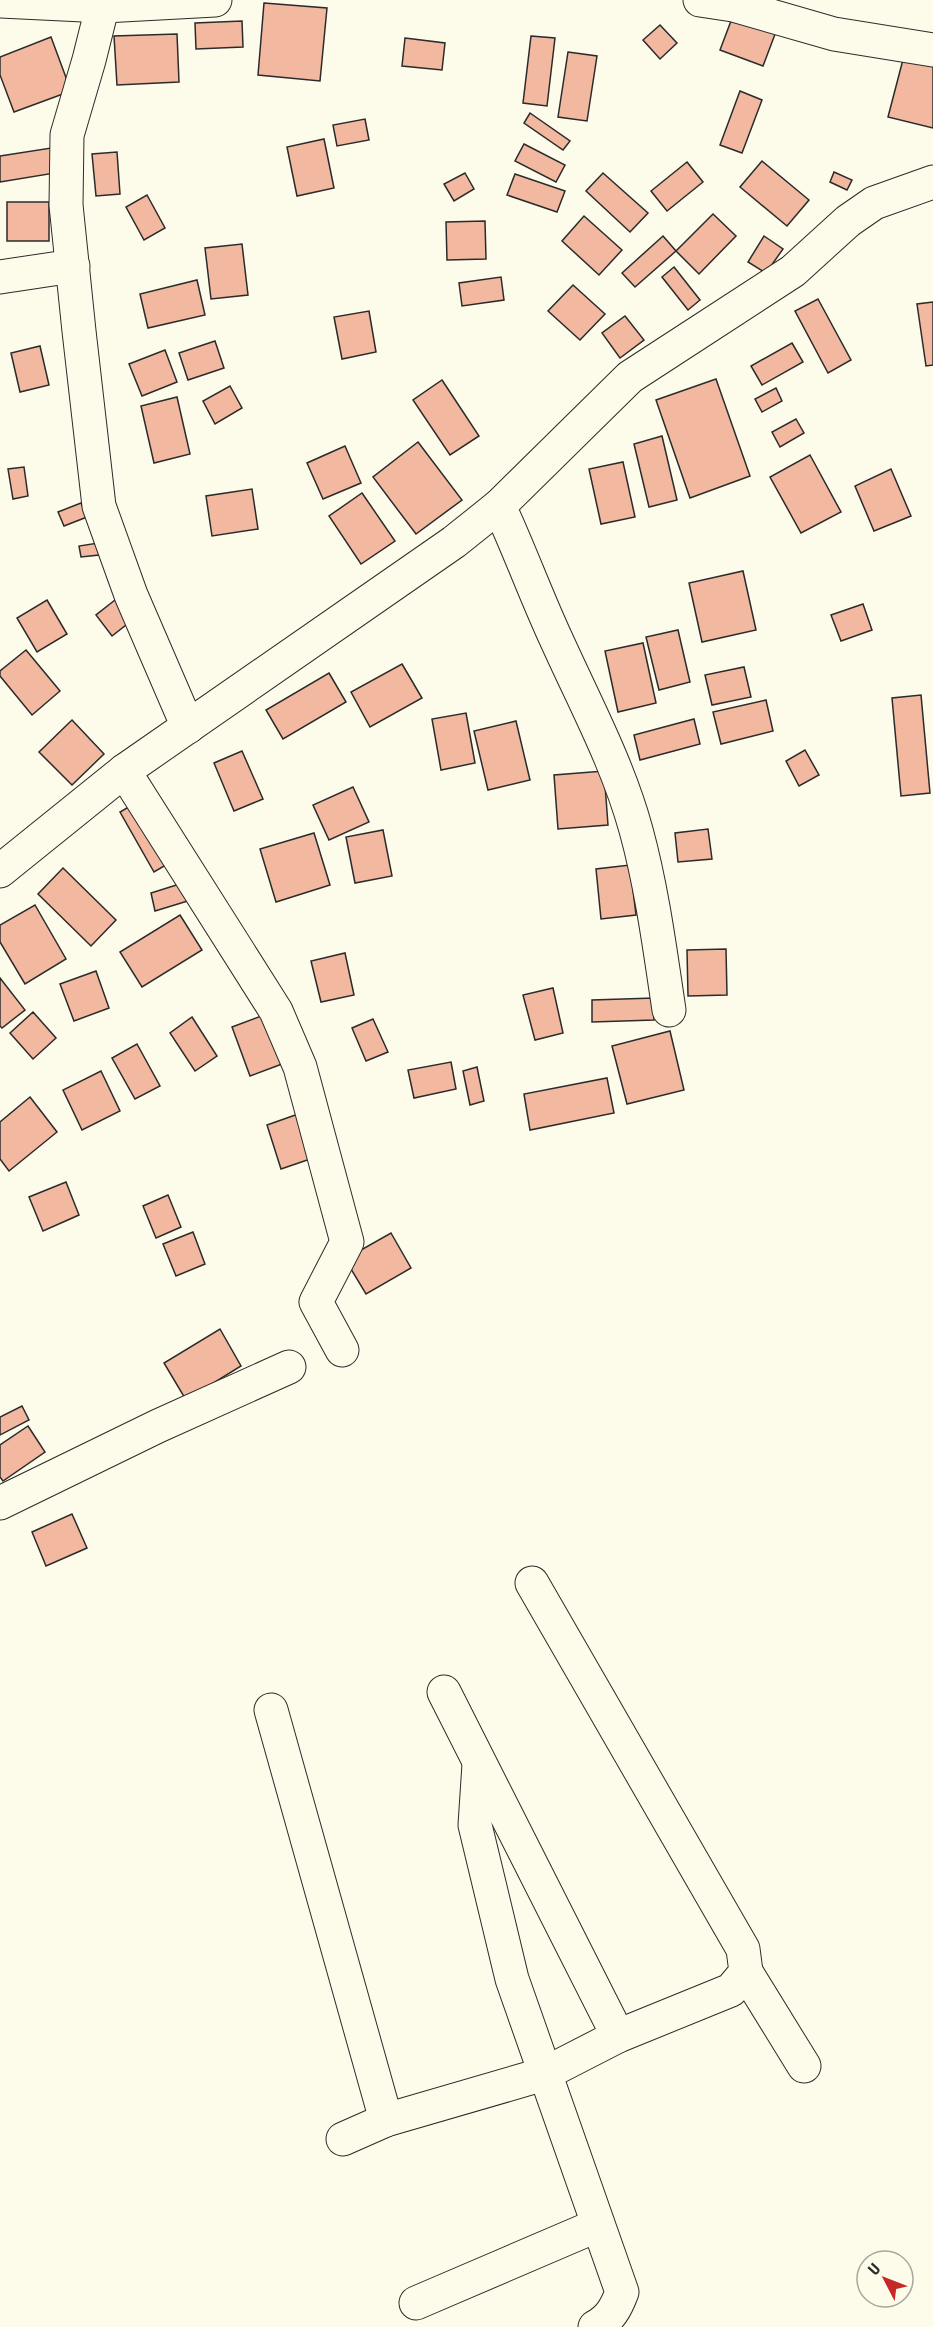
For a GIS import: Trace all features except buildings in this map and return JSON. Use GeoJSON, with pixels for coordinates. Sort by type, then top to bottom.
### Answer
{"type":"FeatureCollection","features":[{"type":"Feature","properties":{"kind":"street"},"geometry":{"type":"LineString","coordinates":[[0,1],[104,3],[215,0]]}},
{"type":"Feature","properties":{"kind":"street"},"geometry":{"type":"LineString","coordinates":[[700,0],[733,5],[834,34],[933,50]]}},
{"type":"Feature","properties":{"kind":"street"},"geometry":{"type":"LineString","coordinates":[[104,3],[67,135],[66,205],[99,506],[131,595],[188,727]]}},
{"type":"Feature","properties":{"kind":"street"},"geometry":{"type":"LineString","coordinates":[[0,871],[123,771],[445,549],[499,506],[630,377],[792,271],[848,221],[874,203],[933,182]]}},
{"type":"Feature","properties":{"kind":"street"},"geometry":{"type":"LineString","coordinates":[[0,276],[73,266]]}},
{"type":"Feature","properties":{"kind":"street"},"geometry":{"type":"LineString","coordinates":[[499,506],[529,571],[548,623],[610,754],[636,830],[656,923],[669,1010]]}},
{"type":"Feature","properties":{"kind":"street"},"geometry":{"type":"LineString","coordinates":[[123,771],[276,1011],[300,1067],[347,1242],[316,1302],[342,1350]]}},
{"type":"Feature","properties":{"kind":"street"},"geometry":{"type":"LineString","coordinates":[[0,1503],[158,1426],[289,1367]]}},
{"type":"Feature","properties":{"kind":"street"},"geometry":{"type":"LineString","coordinates":[[532,1583],[743,1949],[746,1972],[804,2066]]}},
{"type":"Feature","properties":{"kind":"street"},"geometry":{"type":"LineString","coordinates":[[444,1692],[618,2036]]}},
{"type":"Feature","properties":{"kind":"street"},"geometry":{"type":"LineString","coordinates":[[271,1710],[386,2120]]}},
{"type":"Feature","properties":{"kind":"street"},"geometry":{"type":"LineString","coordinates":[[479,1764],[476,1825],[512,1979],[622,2292],[616,2308],[605,2321],[595,2327]]}},
{"type":"Feature","properties":{"kind":"street"},"geometry":{"type":"LineString","coordinates":[[343,2139],[386,2120],[544,2073],[618,2036],[731,1990],[746,1972]]}},
{"type":"Feature","properties":{"kind":"street"},"geometry":{"type":"LineString","coordinates":[[416,2303],[598,2225]]}}]}
